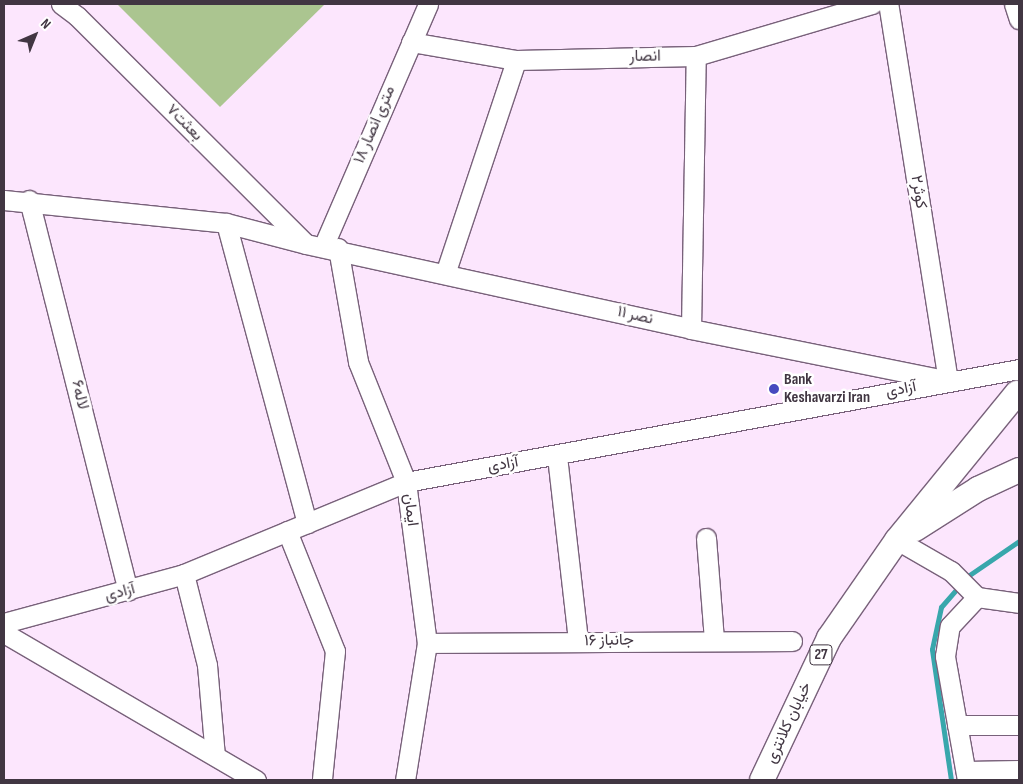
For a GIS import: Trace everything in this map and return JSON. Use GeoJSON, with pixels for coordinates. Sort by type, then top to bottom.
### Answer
{"type":"FeatureCollection","features":[{"type":"Feature","properties":{"kind":"main road","name":"خیابان کلانتری"},"geometry":{"type":"LineString","coordinates":[[762,780],[829,638],[897,540],[1018,397]]}},
{"type":"Feature","properties":{"kind":"main road","name":"خیابان کلانتری"},"geometry":{"type":"LineString","coordinates":[[897,540],[978,489],[1019,470]]}},
{"type":"Feature","properties":{"kind":"street","name":"بعثت۷"},"geometry":{"type":"LineString","coordinates":[[61,4],[322,246]]}},
{"type":"Feature","properties":{"kind":"street","name":"۱۸ متری انصار"},"geometry":{"type":"LineString","coordinates":[[322,246],[428,4]]}},
{"type":"Feature","properties":{"kind":"street","name":"انصار"},"geometry":{"type":"LineString","coordinates":[[411,42],[516,60],[696,56],[872,4]]}},
{"type":"Feature","properties":{"kind":"street","name":"کوثر۲"},"geometry":{"type":"LineString","coordinates":[[888,4],[948,381]]}},
{"type":"Feature","properties":{"kind":"street"},"geometry":{"type":"LineString","coordinates":[[1014,4],[1019,18]]}},
{"type":"Feature","properties":{"kind":"street"},"geometry":{"type":"LineString","coordinates":[[691,329],[696,56]]}},
{"type":"Feature","properties":{"kind":"street"},"geometry":{"type":"LineString","coordinates":[[445,274],[516,60]]}},
{"type":"Feature","properties":{"kind":"street","name":"نصر ۱۱"},"geometry":{"type":"LineString","coordinates":[[4,200],[29,200],[226,223],[691,329],[948,381]]}},
{"type":"Feature","properties":{"kind":"street","name":"لاله۶"},"geometry":{"type":"LineString","coordinates":[[29,200],[128,591]]}},
{"type":"Feature","properties":{"kind":"street"},"geometry":{"type":"LineString","coordinates":[[226,223],[307,523]]}},
{"type":"Feature","properties":{"kind":"street","name":"ایمان"},"geometry":{"type":"LineString","coordinates":[[322,246],[358,362],[406,482],[427,643],[405,780]]}},
{"type":"Feature","properties":{"kind":"street","name":"آزادی"},"geometry":{"type":"LineString","coordinates":[[4,624],[184,574],[406,482],[556,456],[1019,369]]}},
{"type":"Feature","properties":{"kind":"street"},"geometry":{"type":"LineString","coordinates":[[556,456],[578,641]]}},
{"type":"Feature","properties":{"kind":"street"},"geometry":{"type":"LineString","coordinates":[[287,531],[334,651],[322,780]]}},
{"type":"Feature","properties":{"kind":"street"},"geometry":{"type":"LineString","coordinates":[[706,538],[714,640]]}},
{"type":"Feature","properties":{"kind":"street"},"geometry":{"type":"LineString","coordinates":[[897,540],[951,571],[977,597],[1019,603]]}},
{"type":"Feature","properties":{"kind":"street"},"geometry":{"type":"LineString","coordinates":[[184,574],[207,665],[215,756]]}},
{"type":"Feature","properties":{"kind":"street"},"geometry":{"type":"LineString","coordinates":[[977,597],[950,626],[945,656],[966,776],[1019,770]]}},
{"type":"Feature","properties":{"kind":"street"},"geometry":{"type":"LineString","coordinates":[[4,633],[256,780]]}},
{"type":"Feature","properties":{"kind":"street","name":"جانباز ۱۶"},"geometry":{"type":"LineString","coordinates":[[427,643],[792,641]]}},
{"type":"Feature","properties":{"kind":"street"},"geometry":{"type":"LineString","coordinates":[[957,725],[1019,725]]}},
{"type":"Feature","properties":{"kind":"green space"},"geometry":{"type":"Polygon","coordinates":[[[117,4],[325,4],[220,107],[117,4]]]}},
{"type":"Feature","properties":{"kind":"waterway"},"geometry":{"type":"LineString","coordinates":[[965,578],[1019,541]]}},
{"type":"Feature","properties":{"kind":"waterway"},"geometry":{"type":"LineString","coordinates":[[951,780],[932,649],[941,607],[960,585]]}},
{"type":"Feature","properties":{"kind":"place","name":"Bank Keshavarzi Iran"},"geometry":{"type":"Point","coordinates":[774,389]}}]}
